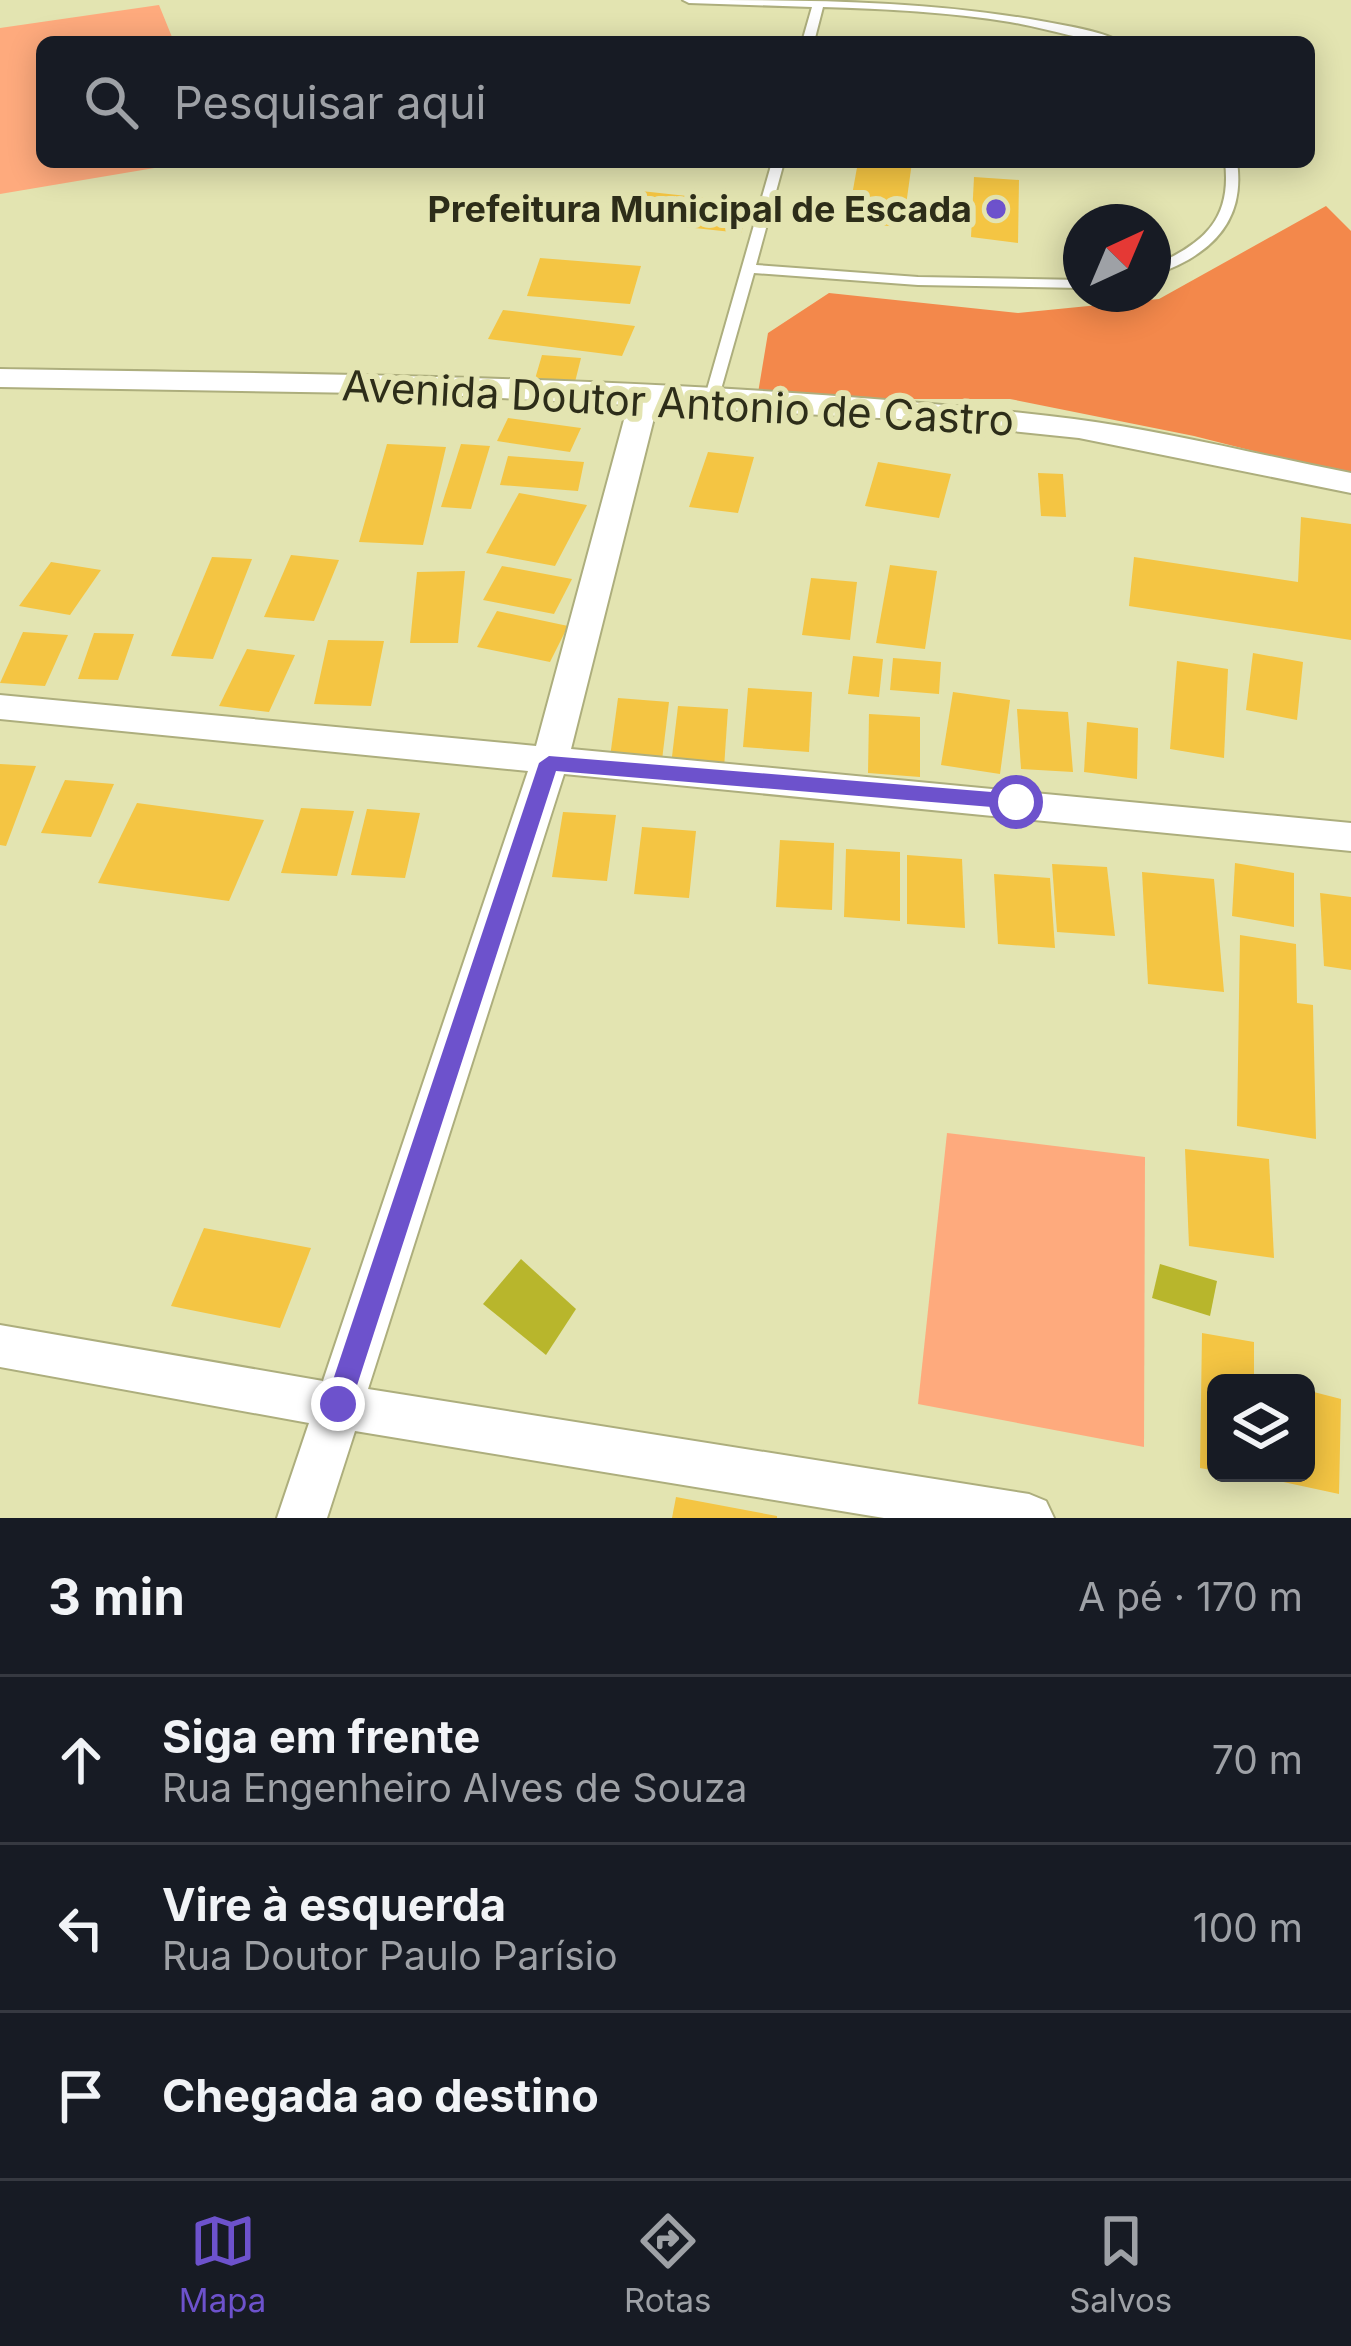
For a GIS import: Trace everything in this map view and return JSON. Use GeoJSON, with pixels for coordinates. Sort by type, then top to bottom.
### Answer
{"type":"FeatureCollection","features":[{"type":"Feature","properties":{"kind":"street","name":"Avenida Doutor Antonio de Castro"},"geometry":{"type":"LineString","coordinates":[[0,378],[424,385],[991,418],[1168,445],[1351,483]]}},
{"type":"Feature","properties":{"kind":"street"},"geometry":{"type":"LineString","coordinates":[[302,1518],[549,763],[645,397]]}},
{"type":"Feature","properties":{"kind":"street"},"geometry":{"type":"LineString","coordinates":[[0,707],[1351,837]]}},
{"type":"Feature","properties":{"kind":"street"},"geometry":{"type":"LineString","coordinates":[[0,1346],[111,1370],[1029,1518]]}},
{"type":"Feature","properties":{"kind":"lane"},"geometry":{"type":"LineString","coordinates":[[688,0],[978,10],[1096,36]]}},
{"type":"Feature","properties":{"kind":"lane"},"geometry":{"type":"LineString","coordinates":[[810,36],[818,5]]}},
{"type":"Feature","properties":{"kind":"lane"},"geometry":{"type":"LineString","coordinates":[[711,400],[776,168]]}},
{"type":"Feature","properties":{"kind":"lane"},"geometry":{"type":"LineString","coordinates":[[1171,265],[1213,237],[1236,189],[1232,168]]}},
{"type":"Feature","properties":{"kind":"lane"},"geometry":{"type":"LineString","coordinates":[[750,269],[896,280],[1063,284]]}},
{"type":"Feature","properties":{"kind":"shaded area"},"geometry":{"type":"Polygon","coordinates":[[[159,5],[172,36],[36,36],[36,168],[154,168],[0,194],[0,28],[159,5]]]}},
{"type":"Feature","properties":{"kind":"shaded area"},"geometry":{"type":"Polygon","coordinates":[[[1326,206],[1351,231],[1351,476],[1194,436],[1010,399],[757,399],[768,333],[829,293],[1018,313],[1063,309],[1171,312],[1171,292],[1326,206]]]}},
{"type":"Feature","properties":{"kind":"shaded area"},"geometry":{"type":"Polygon","coordinates":[[[947,1133],[1145,1157],[1144,1447],[918,1404],[947,1133]]]}},
{"type":"Feature","properties":{"kind":"shaded area"},"geometry":{"type":"Polygon","coordinates":[[[521,1259],[576,1309],[546,1355],[483,1304],[521,1259]]]}},
{"type":"Feature","properties":{"kind":"shaded area"},"geometry":{"type":"Polygon","coordinates":[[[1160,1264],[1217,1281],[1210,1316],[1152,1298],[1160,1264]]]}},
{"type":"Feature","properties":{"kind":"building"},"geometry":{"type":"Polygon","coordinates":[[[857,168],[911,168],[903,227],[847,223],[857,168]]]}},
{"type":"Feature","properties":{"kind":"building","name":"Prefeitura Municipal de Escada"},"geometry":{"type":"Polygon","coordinates":[[[974,177],[1019,180],[1018,243],[971,237],[974,177]]]}},
{"type":"Feature","properties":{"kind":"building"},"geometry":{"type":"Polygon","coordinates":[[[632,190],[751,203],[741,233],[620,220],[632,190]]]}},
{"type":"Feature","properties":{"kind":"building"},"geometry":{"type":"Polygon","coordinates":[[[540,258],[641,266],[630,304],[527,296],[540,258]]]}},
{"type":"Feature","properties":{"kind":"building"},"geometry":{"type":"Polygon","coordinates":[[[503,310],[635,326],[622,356],[488,339],[503,310]]]}},
{"type":"Feature","properties":{"kind":"building"},"geometry":{"type":"Polygon","coordinates":[[[542,355],[581,358],[575,382],[535,379],[542,355]]]}},
{"type":"Feature","properties":{"kind":"building"},"geometry":{"type":"Polygon","coordinates":[[[508,418],[581,428],[570,452],[497,441],[508,418]]]}},
{"type":"Feature","properties":{"kind":"building"},"geometry":{"type":"Polygon","coordinates":[[[387,444],[446,447],[423,545],[359,542],[387,444]]]}},
{"type":"Feature","properties":{"kind":"building"},"geometry":{"type":"Polygon","coordinates":[[[461,444],[490,446],[471,509],[441,507],[461,444]]]}},
{"type":"Feature","properties":{"kind":"building"},"geometry":{"type":"Polygon","coordinates":[[[708,452],[754,457],[738,513],[689,507],[708,452]]]}},
{"type":"Feature","properties":{"kind":"building"},"geometry":{"type":"Polygon","coordinates":[[[508,456],[584,462],[578,491],[500,485],[508,456]]]}},
{"type":"Feature","properties":{"kind":"building"},"geometry":{"type":"Polygon","coordinates":[[[878,462],[951,474],[939,518],[865,506],[878,462]]]}},
{"type":"Feature","properties":{"kind":"building"},"geometry":{"type":"Polygon","coordinates":[[[1038,473],[1063,474],[1066,517],[1041,516],[1038,473]]]}},
{"type":"Feature","properties":{"kind":"building"},"geometry":{"type":"Polygon","coordinates":[[[519,493],[587,505],[555,566],[486,553],[519,493]]]}},
{"type":"Feature","properties":{"kind":"building"},"geometry":{"type":"Polygon","coordinates":[[[1301,517],[1351,524],[1351,640],[1129,606],[1134,557],[1298,582],[1301,517]]]}},
{"type":"Feature","properties":{"kind":"building"},"geometry":{"type":"Polygon","coordinates":[[[291,555],[339,560],[314,621],[264,617],[291,555]]]}},
{"type":"Feature","properties":{"kind":"building"},"geometry":{"type":"Polygon","coordinates":[[[212,557],[252,559],[213,659],[171,656],[212,557]]]}},
{"type":"Feature","properties":{"kind":"building"},"geometry":{"type":"Polygon","coordinates":[[[51,562],[101,570],[70,615],[19,606],[51,562]]]}},
{"type":"Feature","properties":{"kind":"building"},"geometry":{"type":"Polygon","coordinates":[[[890,565],[937,571],[925,649],[876,643],[890,565]]]}},
{"type":"Feature","properties":{"kind":"building"},"geometry":{"type":"Polygon","coordinates":[[[502,566],[572,579],[554,614],[483,600],[502,566]]]}},
{"type":"Feature","properties":{"kind":"building"},"geometry":{"type":"Polygon","coordinates":[[[465,571],[458,643],[410,643],[417,572],[465,571]]]}},
{"type":"Feature","properties":{"kind":"building"},"geometry":{"type":"Polygon","coordinates":[[[811,578],[857,582],[850,640],[802,635],[811,578]]]}},
{"type":"Feature","properties":{"kind":"building"},"geometry":{"type":"Polygon","coordinates":[[[497,611],[568,626],[550,662],[477,647],[497,611]]]}},
{"type":"Feature","properties":{"kind":"building"},"geometry":{"type":"Polygon","coordinates":[[[23,632],[68,635],[45,686],[0,683],[23,632]]]}},
{"type":"Feature","properties":{"kind":"building"},"geometry":{"type":"Polygon","coordinates":[[[94,633],[134,634],[118,680],[78,679],[94,633]]]}},
{"type":"Feature","properties":{"kind":"building"},"geometry":{"type":"Polygon","coordinates":[[[328,640],[384,641],[371,706],[314,704],[328,640]]]}},
{"type":"Feature","properties":{"kind":"building"},"geometry":{"type":"Polygon","coordinates":[[[247,649],[295,655],[269,712],[219,706],[247,649]]]}},
{"type":"Feature","properties":{"kind":"building"},"geometry":{"type":"Polygon","coordinates":[[[1253,653],[1303,662],[1297,720],[1246,710],[1253,653]]]}},
{"type":"Feature","properties":{"kind":"building"},"geometry":{"type":"Polygon","coordinates":[[[853,656],[883,659],[879,697],[848,694],[853,656]]]}},
{"type":"Feature","properties":{"kind":"building"},"geometry":{"type":"Polygon","coordinates":[[[893,658],[941,662],[939,694],[890,690],[893,658]]]}},
{"type":"Feature","properties":{"kind":"building"},"geometry":{"type":"Polygon","coordinates":[[[1177,661],[1228,669],[1224,758],[1170,749],[1177,661]]]}},
{"type":"Feature","properties":{"kind":"building"},"geometry":{"type":"Polygon","coordinates":[[[748,688],[812,692],[809,752],[743,747],[748,688]]]}},
{"type":"Feature","properties":{"kind":"building"},"geometry":{"type":"Polygon","coordinates":[[[953,692],[1010,700],[1000,774],[941,765],[953,692]]]}},
{"type":"Feature","properties":{"kind":"building"},"geometry":{"type":"Polygon","coordinates":[[[618,698],[669,702],[662,760],[610,757],[618,698]]]}},
{"type":"Feature","properties":{"kind":"building"},"geometry":{"type":"Polygon","coordinates":[[[678,706],[728,709],[724,768],[671,765],[678,706]]]}},
{"type":"Feature","properties":{"kind":"building"},"geometry":{"type":"Polygon","coordinates":[[[1017,709],[1068,712],[1073,772],[1021,769],[1017,709]]]}},
{"type":"Feature","properties":{"kind":"building"},"geometry":{"type":"Polygon","coordinates":[[[869,714],[920,717],[920,777],[868,773],[869,714]]]}},
{"type":"Feature","properties":{"kind":"building"},"geometry":{"type":"Polygon","coordinates":[[[1087,722],[1138,728],[1137,779],[1084,772],[1087,722]]]}},
{"type":"Feature","properties":{"kind":"building"},"geometry":{"type":"Polygon","coordinates":[[[0,764],[36,766],[6,846],[0,845],[0,764]]]}},
{"type":"Feature","properties":{"kind":"building"},"geometry":{"type":"Polygon","coordinates":[[[65,780],[114,784],[91,837],[41,833],[65,780]]]}},
{"type":"Feature","properties":{"kind":"building"},"geometry":{"type":"Polygon","coordinates":[[[137,803],[264,820],[229,901],[98,883],[137,803]]]}},
{"type":"Feature","properties":{"kind":"building"},"geometry":{"type":"Polygon","coordinates":[[[301,808],[354,811],[337,876],[281,873],[301,808]]]}},
{"type":"Feature","properties":{"kind":"building"},"geometry":{"type":"Polygon","coordinates":[[[367,809],[420,813],[405,878],[351,875],[367,809]]]}},
{"type":"Feature","properties":{"kind":"building"},"geometry":{"type":"Polygon","coordinates":[[[563,812],[616,815],[607,881],[552,877],[563,812]]]}},
{"type":"Feature","properties":{"kind":"building"},"geometry":{"type":"Polygon","coordinates":[[[642,827],[696,831],[689,898],[634,894],[642,827]]]}},
{"type":"Feature","properties":{"kind":"building"},"geometry":{"type":"Polygon","coordinates":[[[780,840],[834,843],[832,910],[776,907],[780,840]]]}},
{"type":"Feature","properties":{"kind":"building"},"geometry":{"type":"Polygon","coordinates":[[[846,849],[900,852],[900,921],[844,917],[846,849]]]}},
{"type":"Feature","properties":{"kind":"building"},"geometry":{"type":"Polygon","coordinates":[[[907,855],[962,859],[965,928],[907,924],[907,855]]]}},
{"type":"Feature","properties":{"kind":"building"},"geometry":{"type":"Polygon","coordinates":[[[1235,863],[1294,873],[1294,927],[1232,916],[1235,863]]]}},
{"type":"Feature","properties":{"kind":"building"},"geometry":{"type":"Polygon","coordinates":[[[1052,864],[1107,867],[1115,936],[1057,932],[1052,864]]]}},
{"type":"Feature","properties":{"kind":"building"},"geometry":{"type":"Polygon","coordinates":[[[1142,872],[1214,879],[1224,992],[1148,984],[1142,872]]]}},
{"type":"Feature","properties":{"kind":"building"},"geometry":{"type":"Polygon","coordinates":[[[994,874],[1050,878],[1055,948],[998,944],[994,874]]]}},
{"type":"Feature","properties":{"kind":"building"},"geometry":{"type":"Polygon","coordinates":[[[1320,893],[1351,897],[1351,970],[1324,966],[1320,893]]]}},
{"type":"Feature","properties":{"kind":"building"},"geometry":{"type":"Polygon","coordinates":[[[1240,935],[1296,944],[1297,1003],[1313,1005],[1316,1139],[1237,1126],[1240,935]]]}},
{"type":"Feature","properties":{"kind":"building"},"geometry":{"type":"Polygon","coordinates":[[[1185,1149],[1269,1159],[1274,1258],[1189,1246],[1185,1149]]]}},
{"type":"Feature","properties":{"kind":"building"},"geometry":{"type":"Polygon","coordinates":[[[204,1228],[311,1248],[280,1328],[171,1306],[204,1228]]]}},
{"type":"Feature","properties":{"kind":"building"},"geometry":{"type":"Polygon","coordinates":[[[1202,1333],[1254,1342],[1254,1374],[1207,1374],[1207,1469],[1200,1468],[1202,1333]]]}},
{"type":"Feature","properties":{"kind":"building"},"geometry":{"type":"Polygon","coordinates":[[[1315,1392],[1341,1399],[1339,1494],[1283,1482],[1315,1482],[1315,1392]]]}},
{"type":"Feature","properties":{"kind":"building"},"geometry":{"type":"Polygon","coordinates":[[[676,1497],[777,1516],[777,1518],[672,1518],[676,1497]]]}},
{"type":"Feature","properties":{"kind":"place","name":"Prefeitura Municipal de Escada"},"geometry":{"type":"Point","coordinates":[996,209]}},
{"type":"Feature","properties":{"kind":"route"},"geometry":{"type":"LineString","coordinates":[[338,1404],[549,763],[1016,802]]}}]}
